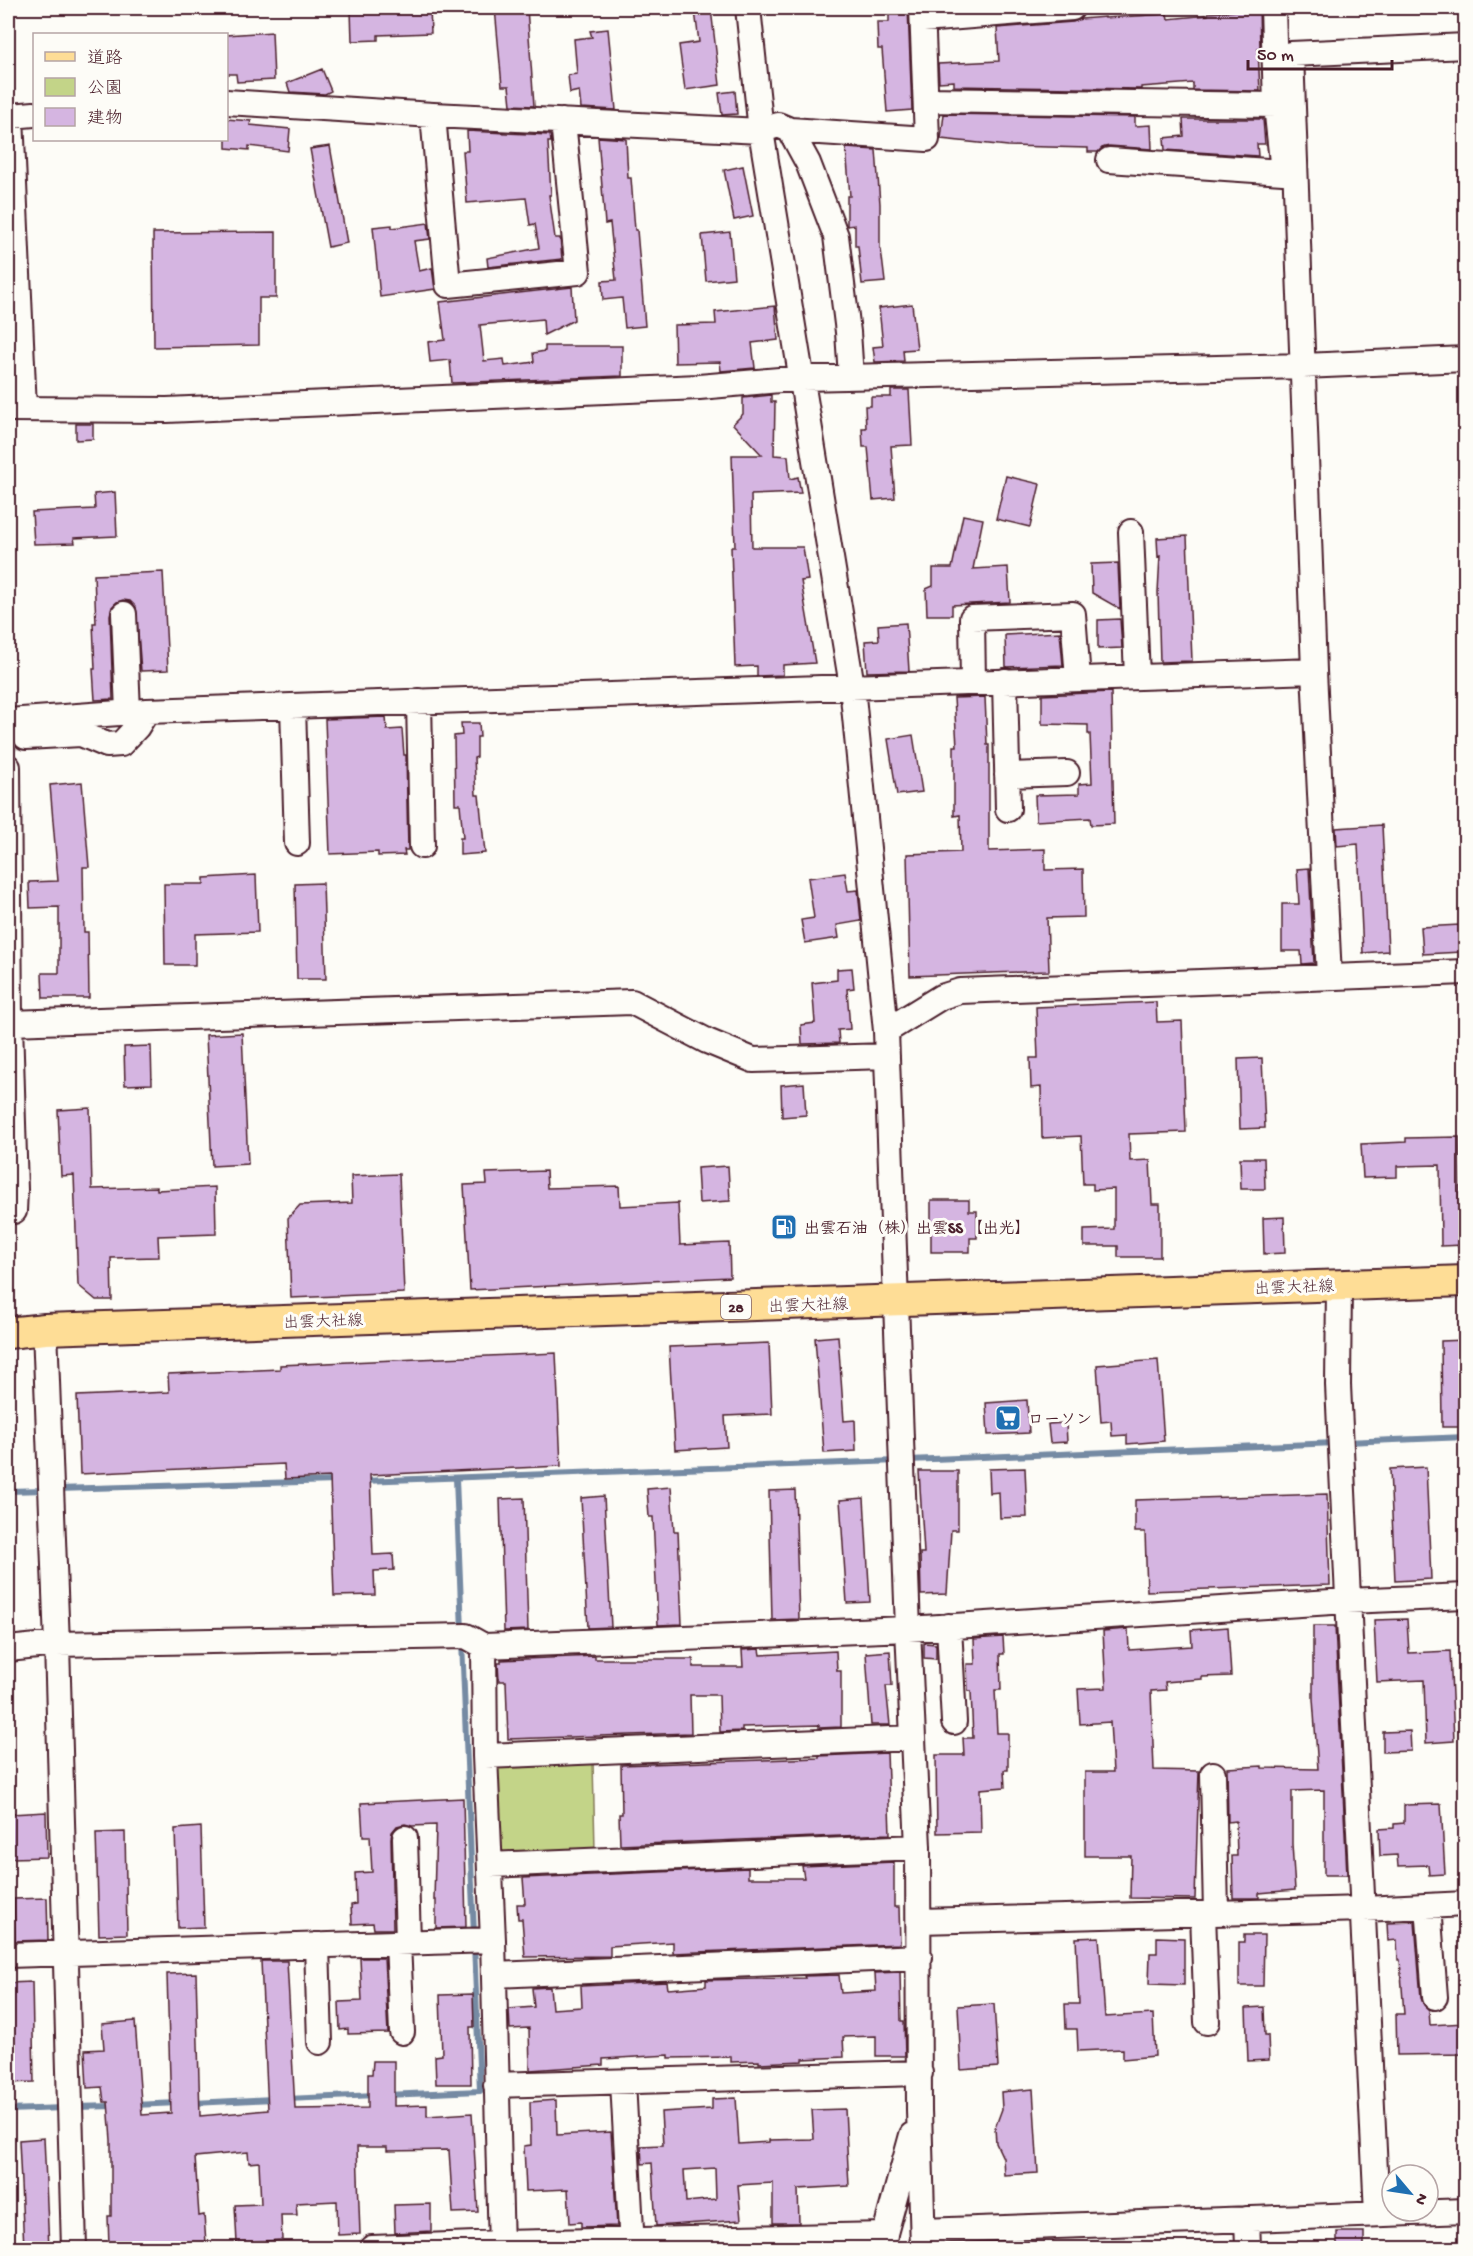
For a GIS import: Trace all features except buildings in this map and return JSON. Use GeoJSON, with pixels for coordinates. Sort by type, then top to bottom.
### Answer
{"type":"FeatureCollection","features":[{"type":"Feature","properties":{"kind":"main road","name":"出雲大社線"},"geometry":{"type":"LineString","coordinates":[[8,1334],[45,1329],[1466,1281]]}},
{"type":"Feature","properties":{"kind":"street"},"geometry":{"type":"LineString","coordinates":[[748,8],[761,130],[852,686],[886,1031],[918,1846],[919,2110],[923,2240],[1247,2219],[1466,2211]]}},
{"type":"Feature","properties":{"kind":"street"},"geometry":{"type":"LineString","coordinates":[[228,102],[434,115],[761,130],[778,125],[790,130],[927,139],[922,14],[1072,8]]}},
{"type":"Feature","properties":{"kind":"street"},"geometry":{"type":"LineString","coordinates":[[1273,8],[1276,105],[1289,166]]}},
{"type":"Feature","properties":{"kind":"street"},"geometry":{"type":"LineString","coordinates":[[1329,977],[1314,671],[1303,366],[1289,166],[1291,54],[1466,46]]}},
{"type":"Feature","properties":{"kind":"street"},"geometry":{"type":"LineString","coordinates":[[926,100],[1276,105]]}},
{"type":"Feature","properties":{"kind":"street"},"geometry":{"type":"LineString","coordinates":[[33,114],[11,116],[16,409],[179,410],[699,387],[803,378],[1303,366],[1466,359]]}},
{"type":"Feature","properties":{"kind":"street"},"geometry":{"type":"LineString","coordinates":[[434,115],[448,285],[578,272],[563,121]]}},
{"type":"Feature","properties":{"kind":"street"},"geometry":{"type":"LineString","coordinates":[[790,130],[808,163],[836,236],[851,377]]}},
{"type":"Feature","properties":{"kind":"street"},"geometry":{"type":"LineString","coordinates":[[1109,160],[1283,172],[1289,166]]}},
{"type":"Feature","properties":{"kind":"street"},"geometry":{"type":"LineString","coordinates":[[1131,532],[1137,677]]}},
{"type":"Feature","properties":{"kind":"street"},"geometry":{"type":"LineString","coordinates":[[26,737],[81,734],[107,745],[121,744],[137,728],[138,712],[124,614]]}},
{"type":"Feature","properties":{"kind":"street"},"geometry":{"type":"LineString","coordinates":[[973,682],[972,618],[1073,614],[1078,679]]}},
{"type":"Feature","properties":{"kind":"street"},"geometry":{"type":"LineString","coordinates":[[8,721],[138,712],[419,701],[1314,671]]}},
{"type":"Feature","properties":{"kind":"street"},"geometry":{"type":"LineString","coordinates":[[1005,681],[1008,809]]}},
{"type":"Feature","properties":{"kind":"street"},"geometry":{"type":"LineString","coordinates":[[419,701],[422,846]]}},
{"type":"Feature","properties":{"kind":"street"},"geometry":{"type":"LineString","coordinates":[[293,706],[297,843]]}},
{"type":"Feature","properties":{"kind":"street"},"geometry":{"type":"LineString","coordinates":[[8,767],[10,1088],[14,1211]]}},
{"type":"Feature","properties":{"kind":"street"},"geometry":{"type":"LineString","coordinates":[[1007,775],[1067,772]]}},
{"type":"Feature","properties":{"kind":"street"},"geometry":{"type":"LineString","coordinates":[[886,1031],[941,997],[960,991],[1466,972]]}},
{"type":"Feature","properties":{"kind":"street"},"geometry":{"type":"LineString","coordinates":[[10,1023],[633,1002],[707,1041],[753,1060],[887,1056]]}},
{"type":"Feature","properties":{"kind":"street"},"geometry":{"type":"LineString","coordinates":[[1340,1284],[1338,1385],[1377,2214]]}},
{"type":"Feature","properties":{"kind":"street"},"geometry":{"type":"LineString","coordinates":[[45,1329],[57,1644],[74,2248]]}},
{"type":"Feature","properties":{"kind":"street"},"geometry":{"type":"LineString","coordinates":[[8,1648],[57,1644],[466,1636],[484,1646],[908,1629],[1347,1601],[1466,1596]]}},
{"type":"Feature","properties":{"kind":"street"},"geometry":{"type":"LineString","coordinates":[[949,1626],[954,1722]]}},
{"type":"Feature","properties":{"kind":"street"},"geometry":{"type":"LineString","coordinates":[[484,1646],[485,1755],[493,1940],[501,2246]]}},
{"type":"Feature","properties":{"kind":"street"},"geometry":{"type":"LineString","coordinates":[[485,1755],[913,1738]]}},
{"type":"Feature","properties":{"kind":"street"},"geometry":{"type":"LineString","coordinates":[[1207,2022],[1213,1774]]}},
{"type":"Feature","properties":{"kind":"street"},"geometry":{"type":"LineString","coordinates":[[402,2032],[405,1838]]}},
{"type":"Feature","properties":{"kind":"street"},"geometry":{"type":"LineString","coordinates":[[490,1865],[918,1846]]}},
{"type":"Feature","properties":{"kind":"street"},"geometry":{"type":"LineString","coordinates":[[920,1921],[1364,1909],[1466,1904]]}},
{"type":"Feature","properties":{"kind":"street"},"geometry":{"type":"LineString","coordinates":[[1428,1906],[1435,1997]]}},
{"type":"Feature","properties":{"kind":"street"},"geometry":{"type":"LineString","coordinates":[[8,1955],[493,1940]]}},
{"type":"Feature","properties":{"kind":"street"},"geometry":{"type":"LineString","coordinates":[[317,1945],[320,2042]]}},
{"type":"Feature","properties":{"kind":"street"},"geometry":{"type":"LineString","coordinates":[[494,1975],[920,1958]]}},
{"type":"Feature","properties":{"kind":"street"},"geometry":{"type":"LineString","coordinates":[[496,2085],[920,2073]]}},
{"type":"Feature","properties":{"kind":"street"},"geometry":{"type":"LineString","coordinates":[[623,2082],[632,2244]]}},
{"type":"Feature","properties":{"kind":"street"},"geometry":{"type":"LineString","coordinates":[[372,2248],[883,2242],[919,2110]]}},
{"type":"Feature","properties":{"kind":"street"},"geometry":{"type":"LineString","coordinates":[[1247,2219],[1248,2248]]}},
{"type":"Feature","properties":{"kind":"green space"},"geometry":{"type":"Polygon","coordinates":[[[593,1761],[595,1851],[499,1855],[494,1772],[504,1763],[593,1761]]]}},
{"type":"Feature","properties":{"kind":"waterway"},"geometry":{"type":"LineString","coordinates":[[1346,1442],[1466,1437]]}},
{"type":"Feature","properties":{"kind":"waterway"},"geometry":{"type":"LineString","coordinates":[[908,1460],[1336,1443]]}},
{"type":"Feature","properties":{"kind":"waterway"},"geometry":{"type":"LineString","coordinates":[[363,1481],[898,1461]]}},
{"type":"Feature","properties":{"kind":"waterway"},"geometry":{"type":"LineString","coordinates":[[456,1478],[462,1631]]}},
{"type":"Feature","properties":{"kind":"waterway"},"geometry":{"type":"LineString","coordinates":[[57,1489],[337,1481]]}},
{"type":"Feature","properties":{"kind":"waterway"},"geometry":{"type":"LineString","coordinates":[[8,1491],[46,1490]]}},
{"type":"Feature","properties":{"kind":"waterway"},"geometry":{"type":"LineString","coordinates":[[462,1641],[474,1934]]}},
{"type":"Feature","properties":{"kind":"waterway"},"geometry":{"type":"LineString","coordinates":[[386,2095],[480,2091],[474,1944]]}},
{"type":"Feature","properties":{"kind":"waterway"},"geometry":{"type":"LineString","coordinates":[[287,2099],[376,2095]]}},
{"type":"Feature","properties":{"kind":"waterway"},"geometry":{"type":"LineString","coordinates":[[194,2103],[274,2099]]}},
{"type":"Feature","properties":{"kind":"waterway"},"geometry":{"type":"LineString","coordinates":[[134,2105],[178,2103]]}},
{"type":"Feature","properties":{"kind":"waterway"},"geometry":{"type":"LineString","coordinates":[[74,2107],[115,2106]]}},
{"type":"Feature","properties":{"kind":"waterway"},"geometry":{"type":"LineString","coordinates":[[8,2110],[64,2108]]}},
{"type":"Feature","properties":{"kind":"tunnel"},"geometry":{"type":"LineString","coordinates":[[8,739],[26,737]]}},
{"type":"Feature","properties":{"kind":"place","name":"出雲石油（株）出雲SS 【出光】"},"geometry":{"type":"Point","coordinates":[784,1227]}},
{"type":"Feature","properties":{"kind":"place","name":"ローソン"},"geometry":{"type":"Point","coordinates":[1008,1418]}}]}
